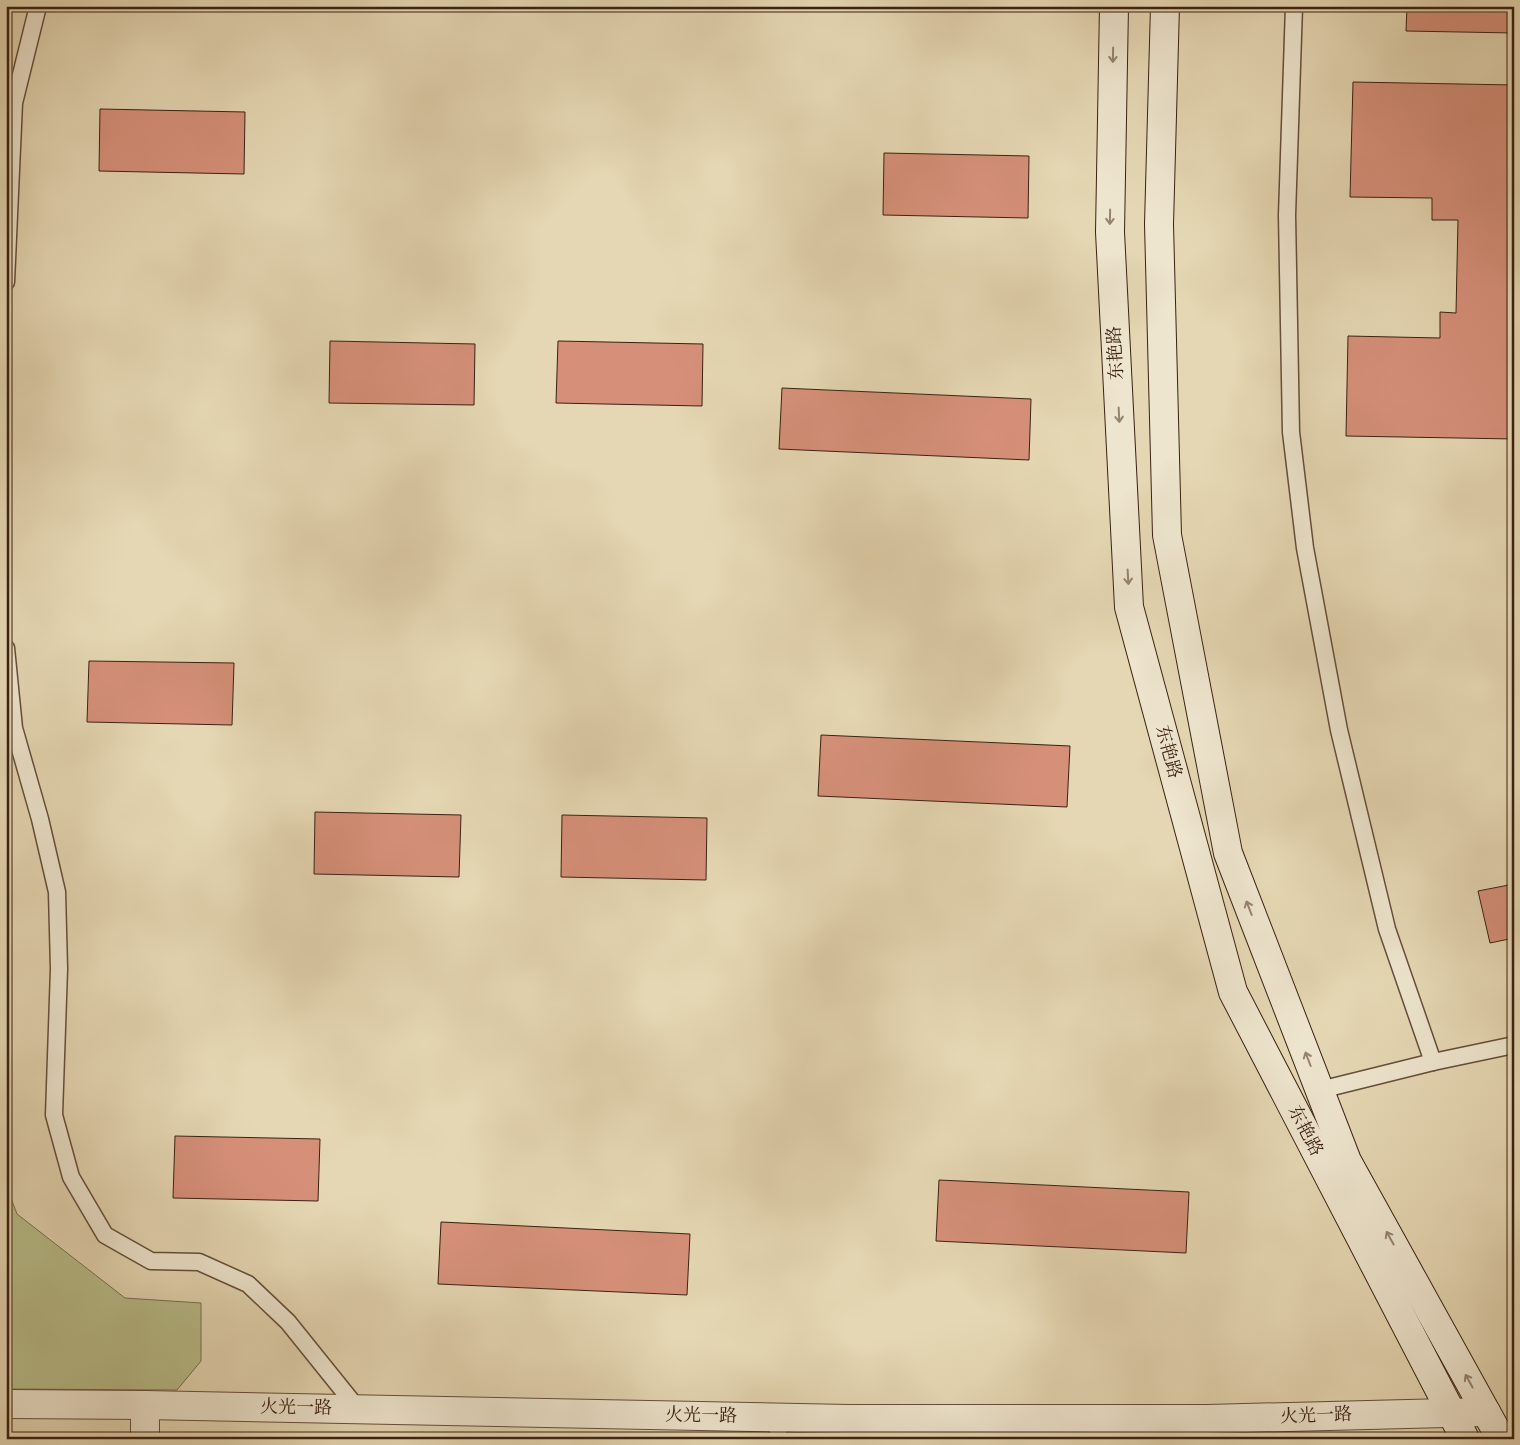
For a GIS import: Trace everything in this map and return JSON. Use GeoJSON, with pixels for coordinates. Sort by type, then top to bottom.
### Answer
{"type":"FeatureCollection","features":[{"type":"Feature","properties":{"kind":"main road","name":"东艳路"},"geometry":{"type":"LineString","coordinates":[[1114,6],[1110,232],[1129,606],[1232,992],[1465,1439]]}},
{"type":"Feature","properties":{"kind":"main road","name":"东艳路"},"geometry":{"type":"LineString","coordinates":[[1165,6],[1159,224],[1167,535],[1228,853],[1347,1160],[1501,1439]]}},
{"type":"Feature","properties":{"kind":"main road","name":"火光一路"},"geometry":{"type":"LineString","coordinates":[[6,1404],[358,1409],[778,1428],[849,1429],[1486,1412]]}},
{"type":"Feature","properties":{"kind":"main road"},"geometry":{"type":"LineString","coordinates":[[145,1405],[145,1439]]}},
{"type":"Feature","properties":{"kind":"lane"},"geometry":{"type":"LineString","coordinates":[[6,282],[14,103],[38,6]]}},
{"type":"Feature","properties":{"kind":"lane"},"geometry":{"type":"LineString","coordinates":[[1294,6],[1287,215],[1291,422],[1305,548],[1339,730],[1387,929],[1433,1062]]}},
{"type":"Feature","properties":{"kind":"lane"},"geometry":{"type":"LineString","coordinates":[[6,648],[14,728],[40,819],[57,892],[60,969],[54,1115],[71,1177],[105,1235],[151,1262],[199,1262],[248,1284],[288,1322],[358,1409]]}},
{"type":"Feature","properties":{"kind":"lane"},"geometry":{"type":"LineString","coordinates":[[1320,1090],[1433,1062],[1514,1045]]}},
{"type":"Feature","properties":{"kind":"green space"},"geometry":{"type":"Polygon","coordinates":[[[6,1185],[17,1214],[125,1298],[201,1303],[201,1361],[177,1390],[6,1389],[6,1185]]]}},
{"type":"Feature","properties":{"kind":"building"},"geometry":{"type":"Polygon","coordinates":[[[1407,6],[1514,6],[1514,33],[1406,31],[1407,6]]]}},
{"type":"Feature","properties":{"kind":"building"},"geometry":{"type":"Polygon","coordinates":[[[1353,82],[1514,85],[1514,439],[1346,436],[1348,336],[1440,338],[1440,312],[1456,313],[1458,220],[1432,220],[1432,198],[1350,197],[1353,82]]]}},
{"type":"Feature","properties":{"kind":"building"},"geometry":{"type":"Polygon","coordinates":[[[100,109],[245,112],[244,174],[99,171],[100,109]]]}},
{"type":"Feature","properties":{"kind":"building"},"geometry":{"type":"Polygon","coordinates":[[[884,153],[1029,156],[1028,218],[883,215],[884,153]]]}},
{"type":"Feature","properties":{"kind":"building"},"geometry":{"type":"Polygon","coordinates":[[[330,341],[475,344],[474,405],[329,403],[330,341]]]}},
{"type":"Feature","properties":{"kind":"building"},"geometry":{"type":"Polygon","coordinates":[[[558,341],[703,344],[702,406],[556,403],[558,341]]]}},
{"type":"Feature","properties":{"kind":"building"},"geometry":{"type":"Polygon","coordinates":[[[782,388],[1031,399],[1029,460],[779,449],[782,388]]]}},
{"type":"Feature","properties":{"kind":"building"},"geometry":{"type":"Polygon","coordinates":[[[89,661],[234,663],[232,725],[87,722],[89,661]]]}},
{"type":"Feature","properties":{"kind":"building"},"geometry":{"type":"Polygon","coordinates":[[[821,735],[1070,746],[1067,807],[818,796],[821,735]]]}},
{"type":"Feature","properties":{"kind":"building"},"geometry":{"type":"Polygon","coordinates":[[[315,812],[461,815],[459,877],[314,874],[315,812]]]}},
{"type":"Feature","properties":{"kind":"building"},"geometry":{"type":"Polygon","coordinates":[[[562,815],[707,818],[706,880],[561,877],[562,815]]]}},
{"type":"Feature","properties":{"kind":"building"},"geometry":{"type":"Polygon","coordinates":[[[1514,884],[1514,938],[1490,943],[1478,891],[1514,884]]]}},
{"type":"Feature","properties":{"kind":"building"},"geometry":{"type":"Polygon","coordinates":[[[175,1136],[320,1139],[318,1201],[173,1198],[175,1136]]]}},
{"type":"Feature","properties":{"kind":"building"},"geometry":{"type":"Polygon","coordinates":[[[939,1180],[1189,1192],[1186,1253],[936,1241],[939,1180]]]}},
{"type":"Feature","properties":{"kind":"building"},"geometry":{"type":"Polygon","coordinates":[[[441,1222],[690,1234],[687,1295],[438,1284],[441,1222]]]}}]}
